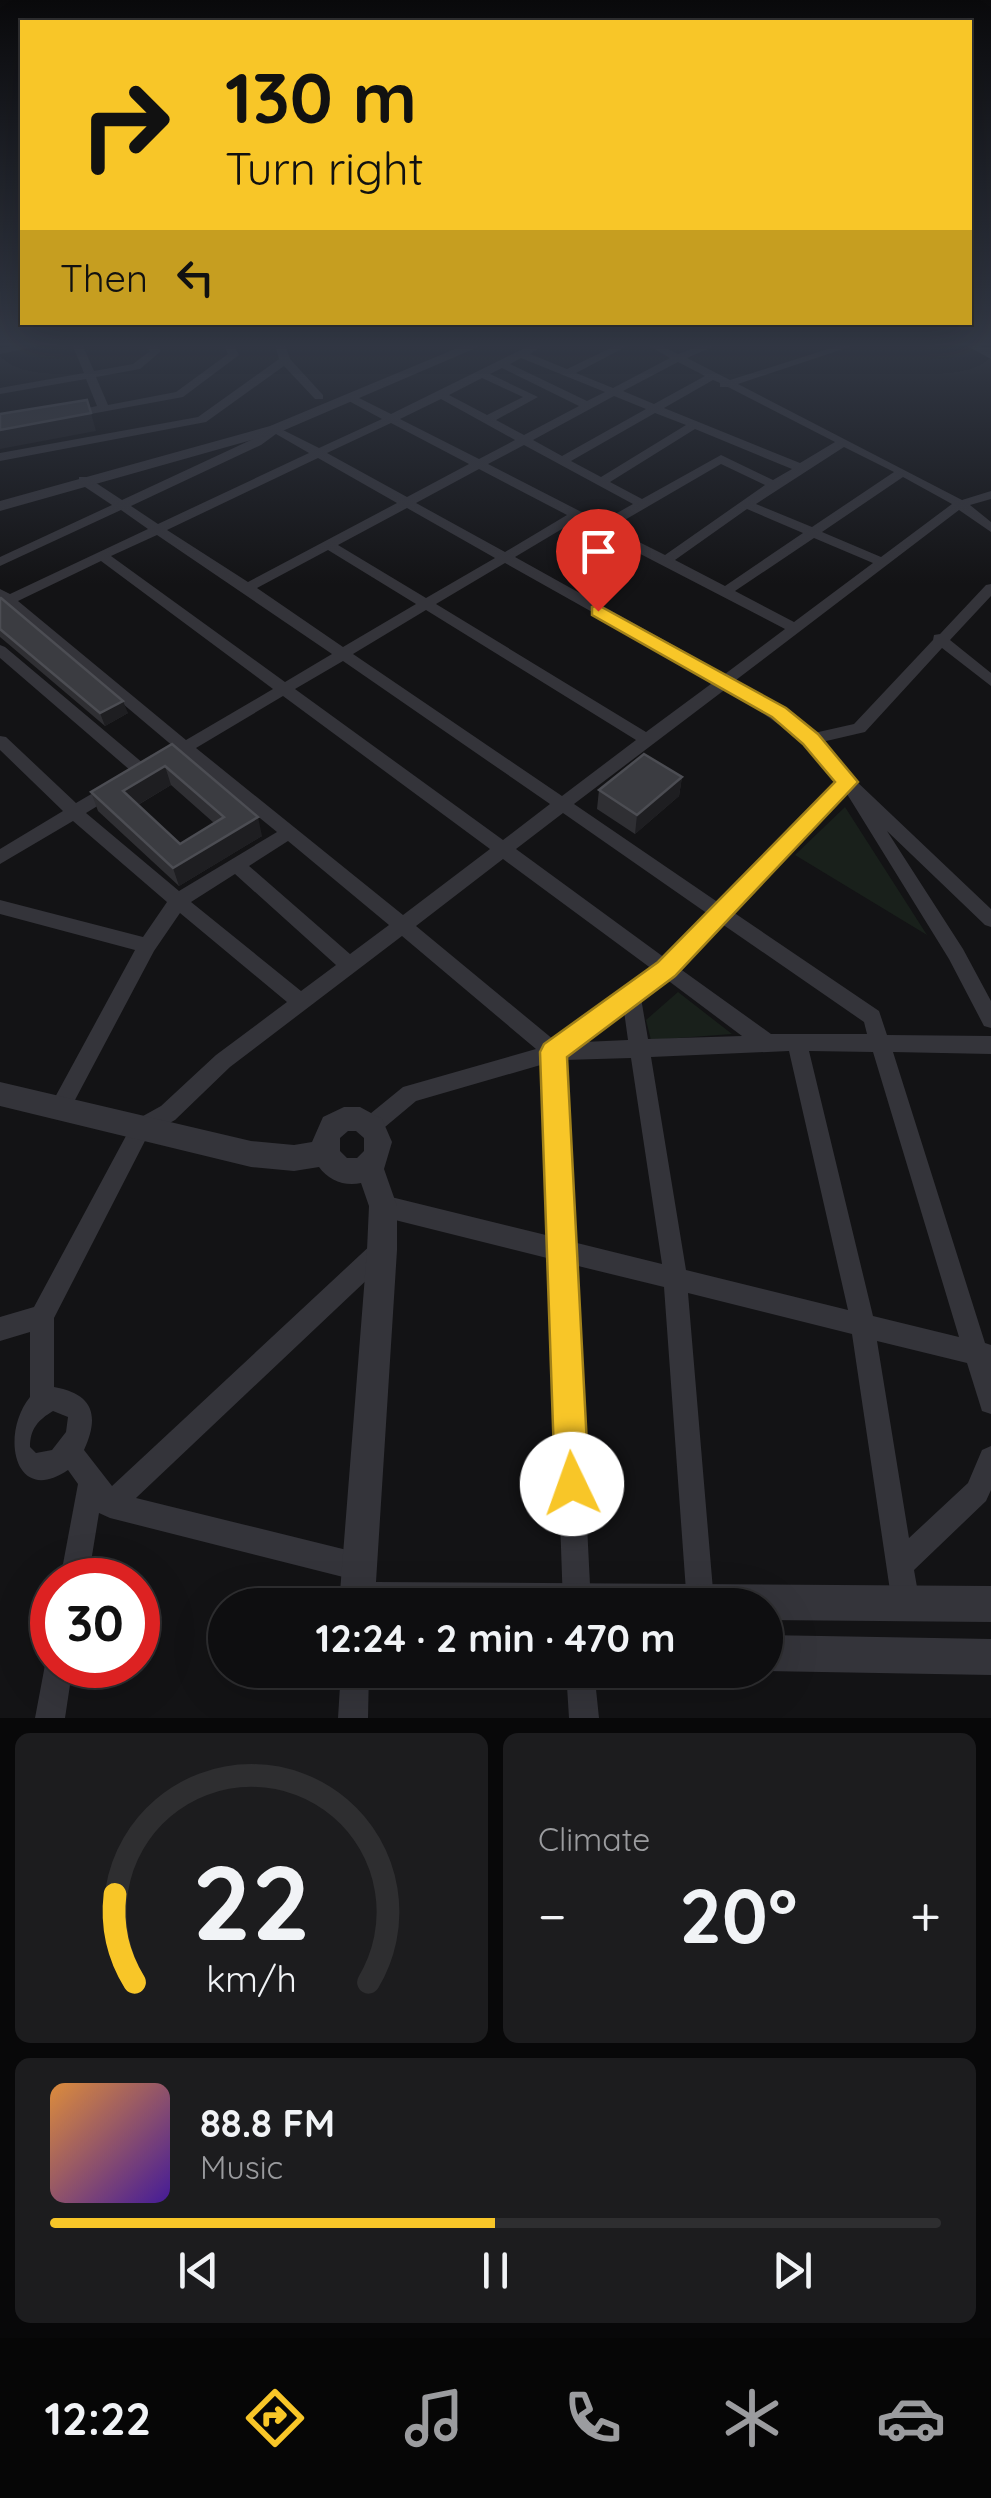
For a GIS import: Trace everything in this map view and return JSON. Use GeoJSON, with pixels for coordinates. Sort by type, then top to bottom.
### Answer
{"type":"FeatureCollection","features":[{"type":"Feature","properties":{"kind":"street"},"geometry":{"type":"LineString","coordinates":[[0,456],[179,424]]}},
{"type":"Feature","properties":{"kind":"street"},"geometry":{"type":"LineString","coordinates":[[0,490],[243,424]]}},
{"type":"Feature","properties":{"kind":"street"},"geometry":{"type":"LineString","coordinates":[[0,506],[287,424]]}},
{"type":"Feature","properties":{"kind":"street"},"geometry":{"type":"LineString","coordinates":[[374,424],[3,599],[182,749],[404,924],[554,1052],[576,1588]]}},
{"type":"Feature","properties":{"kind":"street"},"geometry":{"type":"LineString","coordinates":[[399,424],[795,628]]}},
{"type":"Feature","properties":{"kind":"street"},"geometry":{"type":"LineString","coordinates":[[495,424],[644,505]]}},
{"type":"Feature","properties":{"kind":"street"},"geometry":{"type":"LineString","coordinates":[[247,588],[554,424]]}},
{"type":"Feature","properties":{"kind":"street"},"geometry":{"type":"LineString","coordinates":[[562,461],[629,424]]}},
{"type":"Feature","properties":{"kind":"street"},"geometry":{"type":"LineString","coordinates":[[804,424],[902,472],[991,528]]}},
{"type":"Feature","properties":{"kind":"street"},"geometry":{"type":"LineString","coordinates":[[601,482],[694,425],[801,468]]}},
{"type":"Feature","properties":{"kind":"street"},"geometry":{"type":"LineString","coordinates":[[275,429],[779,712],[811,739],[848,782],[991,920]]}},
{"type":"Feature","properties":{"kind":"street"},"geometry":{"type":"LineString","coordinates":[[0,562],[257,442],[275,429]]}},
{"type":"Feature","properties":{"kind":"street"},"geometry":{"type":"LineString","coordinates":[[665,561],[842,443]]}},
{"type":"Feature","properties":{"kind":"street"},"geometry":{"type":"LineString","coordinates":[[601,528],[720,459],[774,486]]}},
{"type":"Feature","properties":{"kind":"street"},"geometry":{"type":"LineString","coordinates":[[725,592],[902,472]]}},
{"type":"Feature","properties":{"kind":"street"},"geometry":{"type":"LineString","coordinates":[[83,480],[872,1017],[983,1356],[991,1402]]}},
{"type":"Feature","properties":{"kind":"street"},"geometry":{"type":"LineString","coordinates":[[42,1403],[42,1316],[141,1128],[168,1113],[223,1061],[958,504],[991,495]]}},
{"type":"Feature","properties":{"kind":"street"},"geometry":{"type":"LineString","coordinates":[[748,505],[882,562]]}},
{"type":"Feature","properties":{"kind":"street"},"geometry":{"type":"LineString","coordinates":[[0,857],[576,515]]}},
{"type":"Feature","properties":{"kind":"street"},"geometry":{"type":"LineString","coordinates":[[332,546],[647,740]]}},
{"type":"Feature","properties":{"kind":"street"},"geometry":{"type":"LineString","coordinates":[[101,555],[768,1044]]}},
{"type":"Feature","properties":{"kind":"street"},"geometry":{"type":"LineString","coordinates":[[811,739],[860,728],[940,638],[991,588]]}},
{"type":"Feature","properties":{"kind":"street"},"geometry":{"type":"LineString","coordinates":[[940,638],[991,681]]}},
{"type":"Feature","properties":{"kind":"street"},"geometry":{"type":"LineString","coordinates":[[0,650],[144,773]]}},
{"type":"Feature","properties":{"kind":"street"},"geometry":{"type":"LineString","coordinates":[[0,741],[73,811],[301,1002]]}},
{"type":"Feature","properties":{"kind":"street"},"geometry":{"type":"LineString","coordinates":[[554,1052],[666,969],[848,782]]}},
{"type":"Feature","properties":{"kind":"street"},"geometry":{"type":"LineString","coordinates":[[848,782],[956,954],[991,1020]]}},
{"type":"Feature","properties":{"kind":"street"},"geometry":{"type":"LineString","coordinates":[[60,1108],[147,946],[178,901],[288,833]]}},
{"type":"Feature","properties":{"kind":"street"},"geometry":{"type":"LineString","coordinates":[[236,865],[349,965]]}},
{"type":"Feature","properties":{"kind":"street"},"geometry":{"type":"LineString","coordinates":[[0,907],[147,946]]}},
{"type":"Feature","properties":{"kind":"street"},"geometry":{"type":"LineString","coordinates":[[631,995],[675,1276],[699,1588]]}},
{"type":"Feature","properties":{"kind":"street"},"geometry":{"type":"LineString","coordinates":[[797,1042],[863,1325],[906,1604]]}},
{"type":"Feature","properties":{"kind":"street"},"geometry":{"type":"LineString","coordinates":[[372,1125],[410,1094],[554,1052],[797,1042],[991,1045]]}},
{"type":"Feature","properties":{"kind":"street"},"geometry":{"type":"LineString","coordinates":[[0,1094],[251,1154],[294,1158],[324,1152]]}},
{"type":"Feature","properties":{"kind":"street"},"geometry":{"type":"LineString","coordinates":[[356,1119],[372,1125],[379,1149],[368,1164],[342,1170],[328,1160],[324,1152],[326,1136],[338,1123],[356,1119]]}},
{"type":"Feature","properties":{"kind":"street"},"geometry":{"type":"LineString","coordinates":[[358,1588],[382,1250],[383,1206],[368,1164]]}},
{"type":"Feature","properties":{"kind":"street"},"geometry":{"type":"LineString","coordinates":[[383,1206],[983,1356]]}},
{"type":"Feature","properties":{"kind":"street"},"geometry":{"type":"LineString","coordinates":[[110,1505],[382,1250]]}},
{"type":"Feature","properties":{"kind":"street"},"geometry":{"type":"LineString","coordinates":[[0,1329],[42,1316]]}},
{"type":"Feature","properties":{"kind":"street"},"geometry":{"type":"LineString","coordinates":[[63,1400],[78,1411],[81,1432],[62,1461],[41,1468],[24,1462],[8,1446],[23,1420],[42,1403],[63,1400]]}},
{"type":"Feature","properties":{"kind":"street"},"geometry":{"type":"LineString","coordinates":[[71,1452],[110,1505],[349,1588]]}},
{"type":"Feature","properties":{"kind":"street"},"geometry":{"type":"LineString","coordinates":[[901,1564],[977,1492],[991,1459]]}},
{"type":"Feature","properties":{"kind":"street"},"geometry":{"type":"LineString","coordinates":[[78,1558],[92,1480]]}},
{"type":"Feature","properties":{"kind":"street"},"geometry":{"type":"LineString","coordinates":[[783,1603],[991,1604]]}},
{"type":"Feature","properties":{"kind":"street"},"geometry":{"type":"LineString","coordinates":[[783,1653],[991,1656]]}},
{"type":"Feature","properties":{"kind":"street"},"geometry":{"type":"LineString","coordinates":[[50,1718],[55,1688]]}},
{"type":"Feature","properties":{"kind":"street"},"geometry":{"type":"LineString","coordinates":[[353,1718],[355,1688]]}},
{"type":"Feature","properties":{"kind":"street"},"geometry":{"type":"LineString","coordinates":[[582,1688],[584,1718]]}},
{"type":"Feature","properties":{"kind":"shaded area"},"geometry":{"type":"Polygon","coordinates":[[[845,807],[927,935],[795,855],[845,807]]]}},
{"type":"Feature","properties":{"kind":"shaded area"},"geometry":{"type":"Polygon","coordinates":[[[678,992],[732,1034],[651,1040],[646,1020],[678,992]]]}},
{"type":"Feature","properties":{"kind":"building"},"geometry":{"type":"Polygon","coordinates":[[[0,424],[31,424],[0,430],[0,424]]]}},
{"type":"Feature","properties":{"kind":"building"},"geometry":{"type":"Polygon","coordinates":[[[0,598],[123,701],[100,713],[0,629],[0,598]]]}},
{"type":"Feature","properties":{"kind":"building"},"geometry":{"type":"Polygon","coordinates":[[[172,744],[258,817],[173,868],[91,792],[172,744]],[[165,766],[123,791],[180,844],[224,817],[165,766]]]}},
{"type":"Feature","properties":{"kind":"building"},"geometry":{"type":"Polygon","coordinates":[[[644,754],[682,777],[637,815],[599,790],[644,754]]]}},
{"type":"Feature","properties":{"kind":"route"},"geometry":{"type":"LineString","coordinates":[[572,1484],[554,1052],[666,969],[848,782],[811,739],[779,712],[598,611]]}}]}
